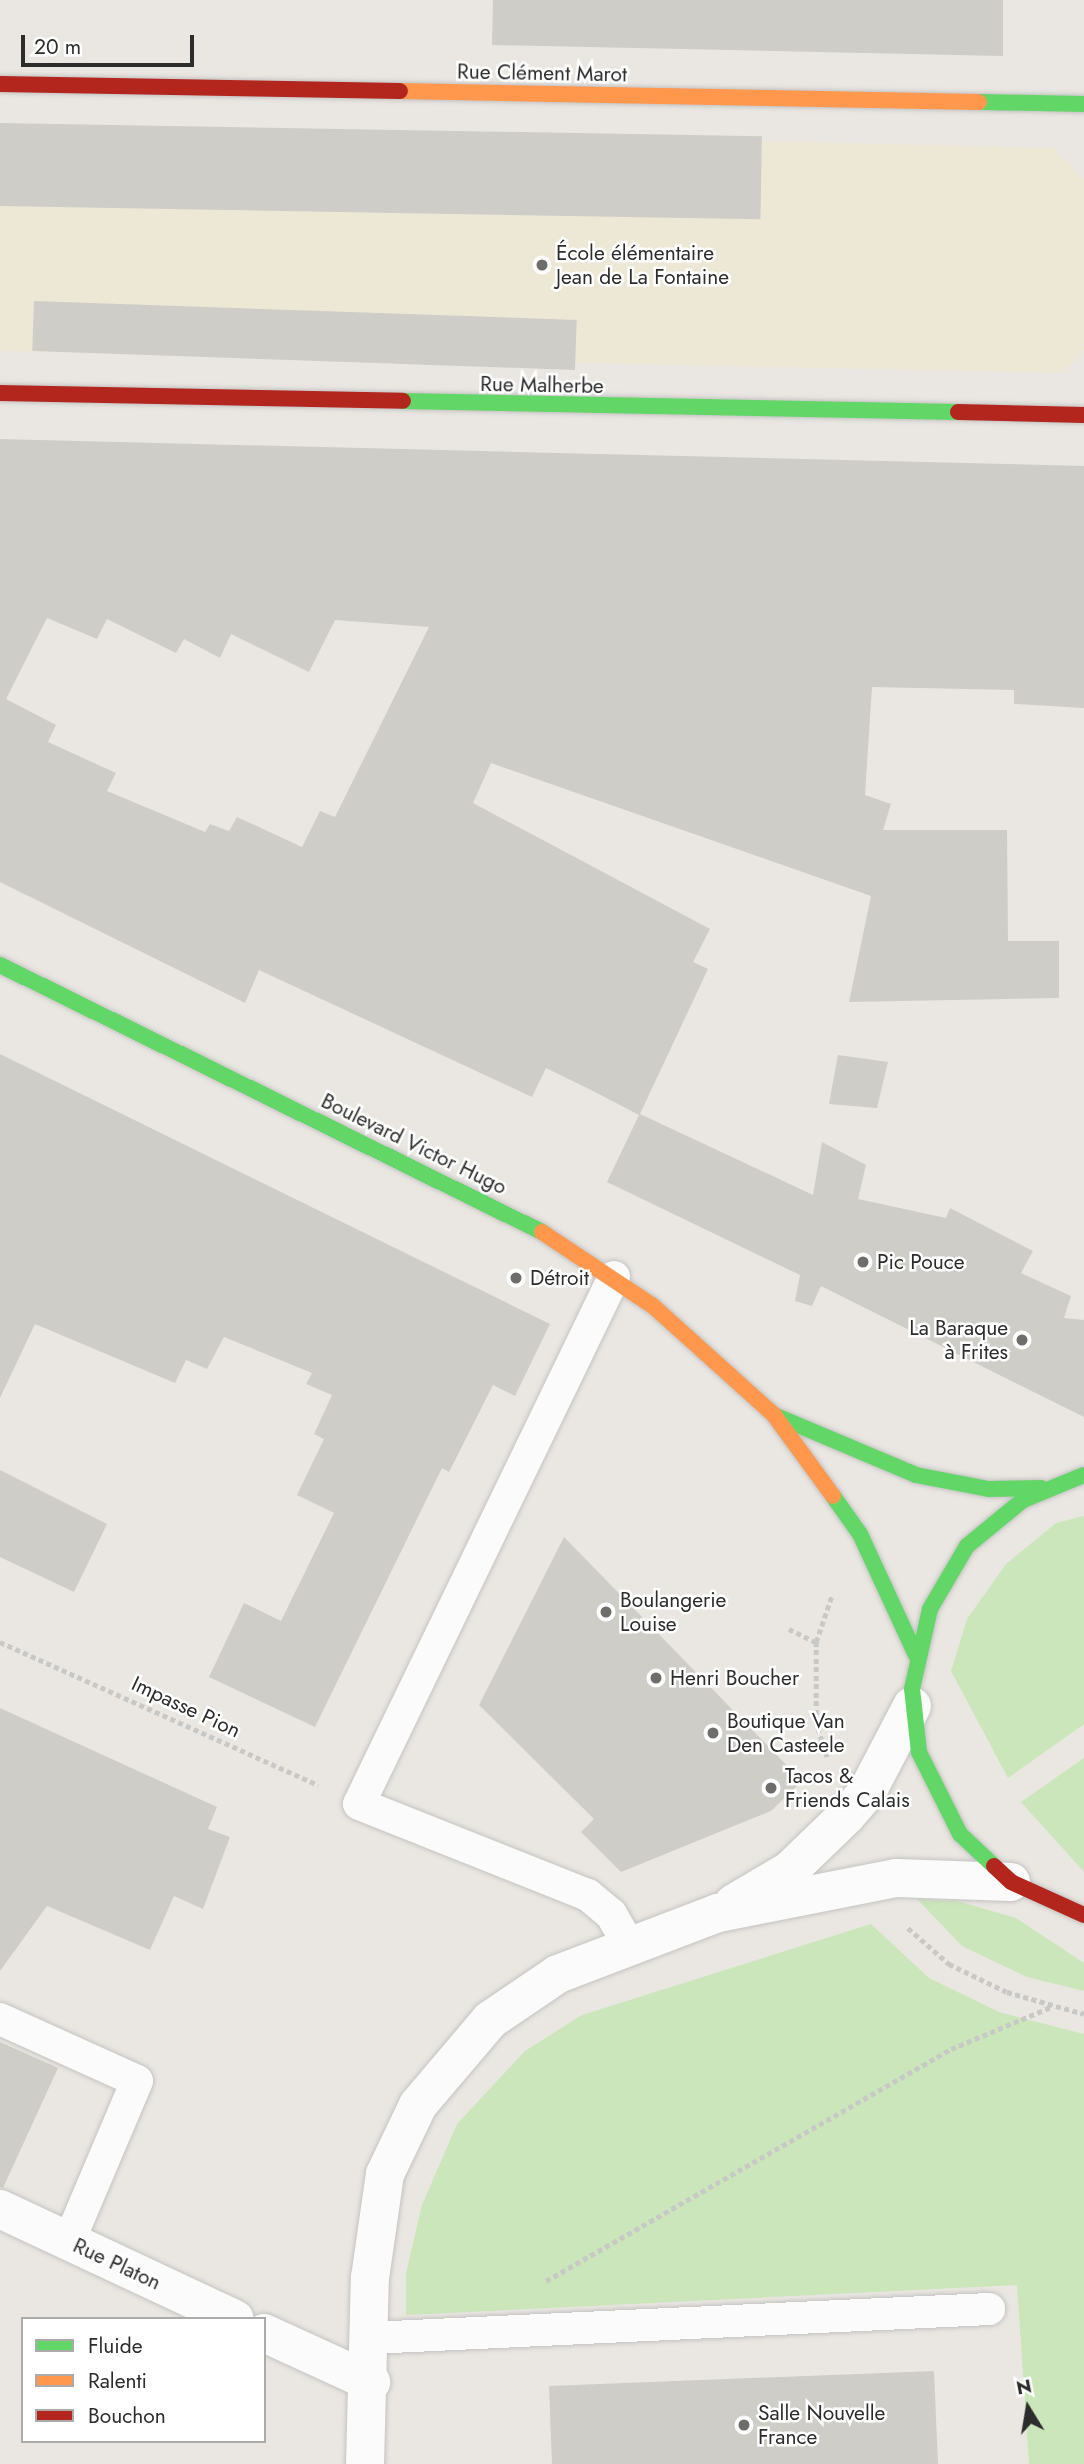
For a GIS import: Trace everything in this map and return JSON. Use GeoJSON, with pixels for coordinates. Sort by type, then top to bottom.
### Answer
{"type":"FeatureCollection","features":[{"type":"Feature","properties":{"kind":"street","name":"Rue Clément Marot"},"geometry":{"type":"LineString","coordinates":[[0,84],[1084,104]]}},
{"type":"Feature","properties":{"kind":"street","name":"Rue Malherbe"},"geometry":{"type":"LineString","coordinates":[[0,393],[1084,415]]}},
{"type":"Feature","properties":{"kind":"street","name":"Boulevard Victor Hugo"},"geometry":{"type":"LineString","coordinates":[[0,965],[502,1210],[614,1277],[774,1415],[860,1534],[916,1655]]}},
{"type":"Feature","properties":{"kind":"street","name":"Boulevard Victor Hugo"},"geometry":{"type":"LineString","coordinates":[[774,1415],[916,1475],[989,1489],[1044,1488]]}},
{"type":"Feature","properties":{"kind":"street"},"geometry":{"type":"LineString","coordinates":[[1084,1475],[1044,1488],[1003,1513],[967,1546],[940,1586],[916,1655],[912,1706],[919,1752],[936,1795],[960,1834],[1011,1882],[1084,1915]]}},
{"type":"Feature","properties":{"kind":"street"},"geometry":{"type":"LineString","coordinates":[[718,1913],[790,1870],[846,1816],[867,1791],[912,1706]]}},
{"type":"Feature","properties":{"kind":"street"},"geometry":{"type":"LineString","coordinates":[[365,2464],[377,2212],[386,2174],[418,2105],[466,2044],[524,1994],[628,1944],[718,1913],[897,1878],[1011,1882]]}},
{"type":"Feature","properties":{"kind":"street","name":"Rue Platon"},"geometry":{"type":"LineString","coordinates":[[0,2209],[231,2317]]}},
{"type":"Feature","properties":{"kind":"street"},"geometry":{"type":"LineString","coordinates":[[266,2334],[371,2382]]}},
{"type":"Feature","properties":{"kind":"lane"},"geometry":{"type":"LineString","coordinates":[[614,1277],[359,1804],[588,1895],[611,1914],[628,1944]]}},
{"type":"Feature","properties":{"kind":"lane"},"geometry":{"type":"LineString","coordinates":[[0,2019],[137,2081],[69,2241]]}},
{"type":"Feature","properties":{"kind":"lane"},"geometry":{"type":"LineString","coordinates":[[370,2338],[989,2309]]}},
{"type":"Feature","properties":{"kind":"path"},"geometry":{"type":"LineString","coordinates":[[789,1629],[816,1642]]}},
{"type":"Feature","properties":{"kind":"path","name":"Impasse Pion"},"geometry":{"type":"LineString","coordinates":[[0,1642],[359,1804]]}},
{"type":"Feature","properties":{"kind":"path"},"geometry":{"type":"LineString","coordinates":[[542,2284],[951,2049],[1051,2007]]}},
{"type":"Feature","properties":{"kind":"shaded area","name":"École élémentaire Jean de La Fontaine"},"geometry":{"type":"Polygon","coordinates":[[[0,123],[1054,148],[1084,179],[1084,350],[1063,373],[0,351],[0,123]]]}},
{"type":"Feature","properties":{"kind":"green space"},"geometry":{"type":"Polygon","coordinates":[[[1084,1516],[1084,1724],[1008,1778],[951,1671],[967,1619],[1006,1564],[1056,1523],[1084,1516]]]}},
{"type":"Feature","properties":{"kind":"green space"},"geometry":{"type":"Polygon","coordinates":[[[1084,1758],[1084,1872],[1021,1802],[1084,1758]]]}},
{"type":"Feature","properties":{"kind":"green space"},"geometry":{"type":"Polygon","coordinates":[[[917,1899],[957,1901],[1016,1918],[1084,1963],[1084,1991],[1027,1977],[962,1946],[917,1899]]]}},
{"type":"Feature","properties":{"kind":"green space"},"geometry":{"type":"Polygon","coordinates":[[[871,1924],[929,1978],[999,2012],[1084,2034],[1084,2464],[1029,2464],[1017,2285],[406,2315],[406,2273],[422,2205],[457,2124],[525,2051],[582,2015],[871,1924]]]}},
{"type":"Feature","properties":{"kind":"building"},"geometry":{"type":"Polygon","coordinates":[[[493,0],[1003,0],[1003,56],[492,45],[493,0]]]}},
{"type":"Feature","properties":{"kind":"building"},"geometry":{"type":"Polygon","coordinates":[[[0,123],[762,136],[760,219],[0,206],[0,123]]]}},
{"type":"Feature","properties":{"kind":"building"},"geometry":{"type":"Polygon","coordinates":[[[34,301],[577,320],[575,370],[32,351],[34,301]]]}},
{"type":"Feature","properties":{"kind":"building"},"geometry":{"type":"Polygon","coordinates":[[[0,439],[1084,466],[1084,708],[1014,704],[1014,690],[872,687],[865,795],[891,804],[883,830],[1007,830],[1008,941],[1059,941],[1059,998],[849,1002],[871,896],[491,763],[473,803],[710,929],[693,962],[708,969],[640,1114],[813,1195],[822,1142],[866,1165],[858,1199],[946,1218],[950,1208],[1033,1251],[1021,1273],[1071,1296],[1064,1318],[1084,1320],[1084,1417],[821,1286],[812,1306],[795,1301],[800,1275],[607,1182],[639,1115],[593,1091],[546,1068],[532,1097],[259,970],[245,1003],[0,882],[0,439]],[[47,618],[6,699],[56,725],[48,742],[116,773],[107,791],[205,832],[210,824],[229,831],[237,817],[302,847],[320,811],[335,817],[429,627],[335,620],[309,672],[231,634],[220,658],[184,639],[176,653],[107,619],[97,639],[47,618]]]}},
{"type":"Feature","properties":{"kind":"building"},"geometry":{"type":"Polygon","coordinates":[[[0,1054],[550,1324],[515,1396],[493,1385],[449,1472],[442,1468],[315,1727],[209,1677],[244,1603],[281,1621],[334,1513],[297,1495],[324,1439],[314,1434],[332,1395],[306,1384],[312,1373],[224,1337],[207,1369],[186,1360],[175,1383],[35,1324],[0,1398],[0,1054]]]}},
{"type":"Feature","properties":{"kind":"building"},"geometry":{"type":"Polygon","coordinates":[[[838,1055],[888,1062],[877,1108],[829,1104],[838,1055]]]}},
{"type":"Feature","properties":{"kind":"building"},"geometry":{"type":"Polygon","coordinates":[[[0,1470],[107,1524],[74,1592],[0,1557],[0,1470]]]}},
{"type":"Feature","properties":{"kind":"building"},"geometry":{"type":"Polygon","coordinates":[[[564,1537],[802,1781],[771,1811],[621,1872],[581,1832],[594,1819],[479,1705],[564,1537]]]}},
{"type":"Feature","properties":{"kind":"building"},"geometry":{"type":"Polygon","coordinates":[[[0,1708],[217,1807],[208,1829],[230,1837],[203,1909],[174,1896],[150,1950],[47,1906],[0,1971],[0,1708]]]}},
{"type":"Feature","properties":{"kind":"building"},"geometry":{"type":"Polygon","coordinates":[[[0,2042],[58,2068],[3,2188],[0,2187],[0,2042]]]}},
{"type":"Feature","properties":{"kind":"building","name":"Salle Nouvelle France"},"geometry":{"type":"Polygon","coordinates":[[[934,2371],[938,2464],[552,2464],[549,2386],[934,2371]]]}},
{"type":"Feature","properties":{"kind":"traffic: fast"},"geometry":{"type":"LineString","coordinates":[[979,102],[1084,104]]}},
{"type":"Feature","properties":{"kind":"traffic: fast"},"geometry":{"type":"LineString","coordinates":[[403,401],[958,412]]}},
{"type":"Feature","properties":{"kind":"traffic: fast"},"geometry":{"type":"LineString","coordinates":[[0,965],[542,1232]]}},
{"type":"Feature","properties":{"kind":"traffic: fast"},"geometry":{"type":"LineString","coordinates":[[774,1415],[916,1475],[989,1489],[1041,1488]]}},
{"type":"Feature","properties":{"kind":"traffic: fast"},"geometry":{"type":"LineString","coordinates":[[994,1866],[960,1834],[919,1752],[912,1689],[930,1609],[967,1546],[1023,1500],[1084,1475]]}},
{"type":"Feature","properties":{"kind":"traffic: fast"},"geometry":{"type":"LineString","coordinates":[[833,1496],[860,1534],[916,1655]]}},
{"type":"Feature","properties":{"kind":"traffic: slow"},"geometry":{"type":"LineString","coordinates":[[400,91],[979,102]]}},
{"type":"Feature","properties":{"kind":"traffic: slow"},"geometry":{"type":"LineString","coordinates":[[542,1232],[653,1306],[774,1415],[833,1496]]}},
{"type":"Feature","properties":{"kind":"traffic: jam"},"geometry":{"type":"LineString","coordinates":[[0,84],[400,91]]}},
{"type":"Feature","properties":{"kind":"traffic: jam"},"geometry":{"type":"LineString","coordinates":[[0,393],[403,401]]}},
{"type":"Feature","properties":{"kind":"traffic: jam"},"geometry":{"type":"LineString","coordinates":[[958,412],[1084,415]]}},
{"type":"Feature","properties":{"kind":"traffic: jam"},"geometry":{"type":"LineString","coordinates":[[994,1866],[1011,1882],[1084,1915]]}},
{"type":"Feature","properties":{"kind":"place","name":"École élémentaire Jean de La Fontaine"},"geometry":{"type":"Point","coordinates":[542,265]}},
{"type":"Feature","properties":{"kind":"place","name":"Pic Pouce"},"geometry":{"type":"Point","coordinates":[863,1262]}},
{"type":"Feature","properties":{"kind":"place","name":"Détroit"},"geometry":{"type":"Point","coordinates":[516,1278]}},
{"type":"Feature","properties":{"kind":"place","name":"La Baraque à Frites"},"geometry":{"type":"Point","coordinates":[1022,1340]}},
{"type":"Feature","properties":{"kind":"place","name":"Boulangerie Louise"},"geometry":{"type":"Point","coordinates":[606,1612]}},
{"type":"Feature","properties":{"kind":"place","name":"Henri Boucher"},"geometry":{"type":"Point","coordinates":[656,1678]}},
{"type":"Feature","properties":{"kind":"place","name":"Boutique Van Den Casteele"},"geometry":{"type":"Point","coordinates":[713,1733]}},
{"type":"Feature","properties":{"kind":"place","name":"Tacos & Friends Calais"},"geometry":{"type":"Point","coordinates":[771,1788]}},
{"type":"Feature","properties":{"kind":"place","name":"Salle Nouvelle France"},"geometry":{"type":"Point","coordinates":[744,2425]}}]}
